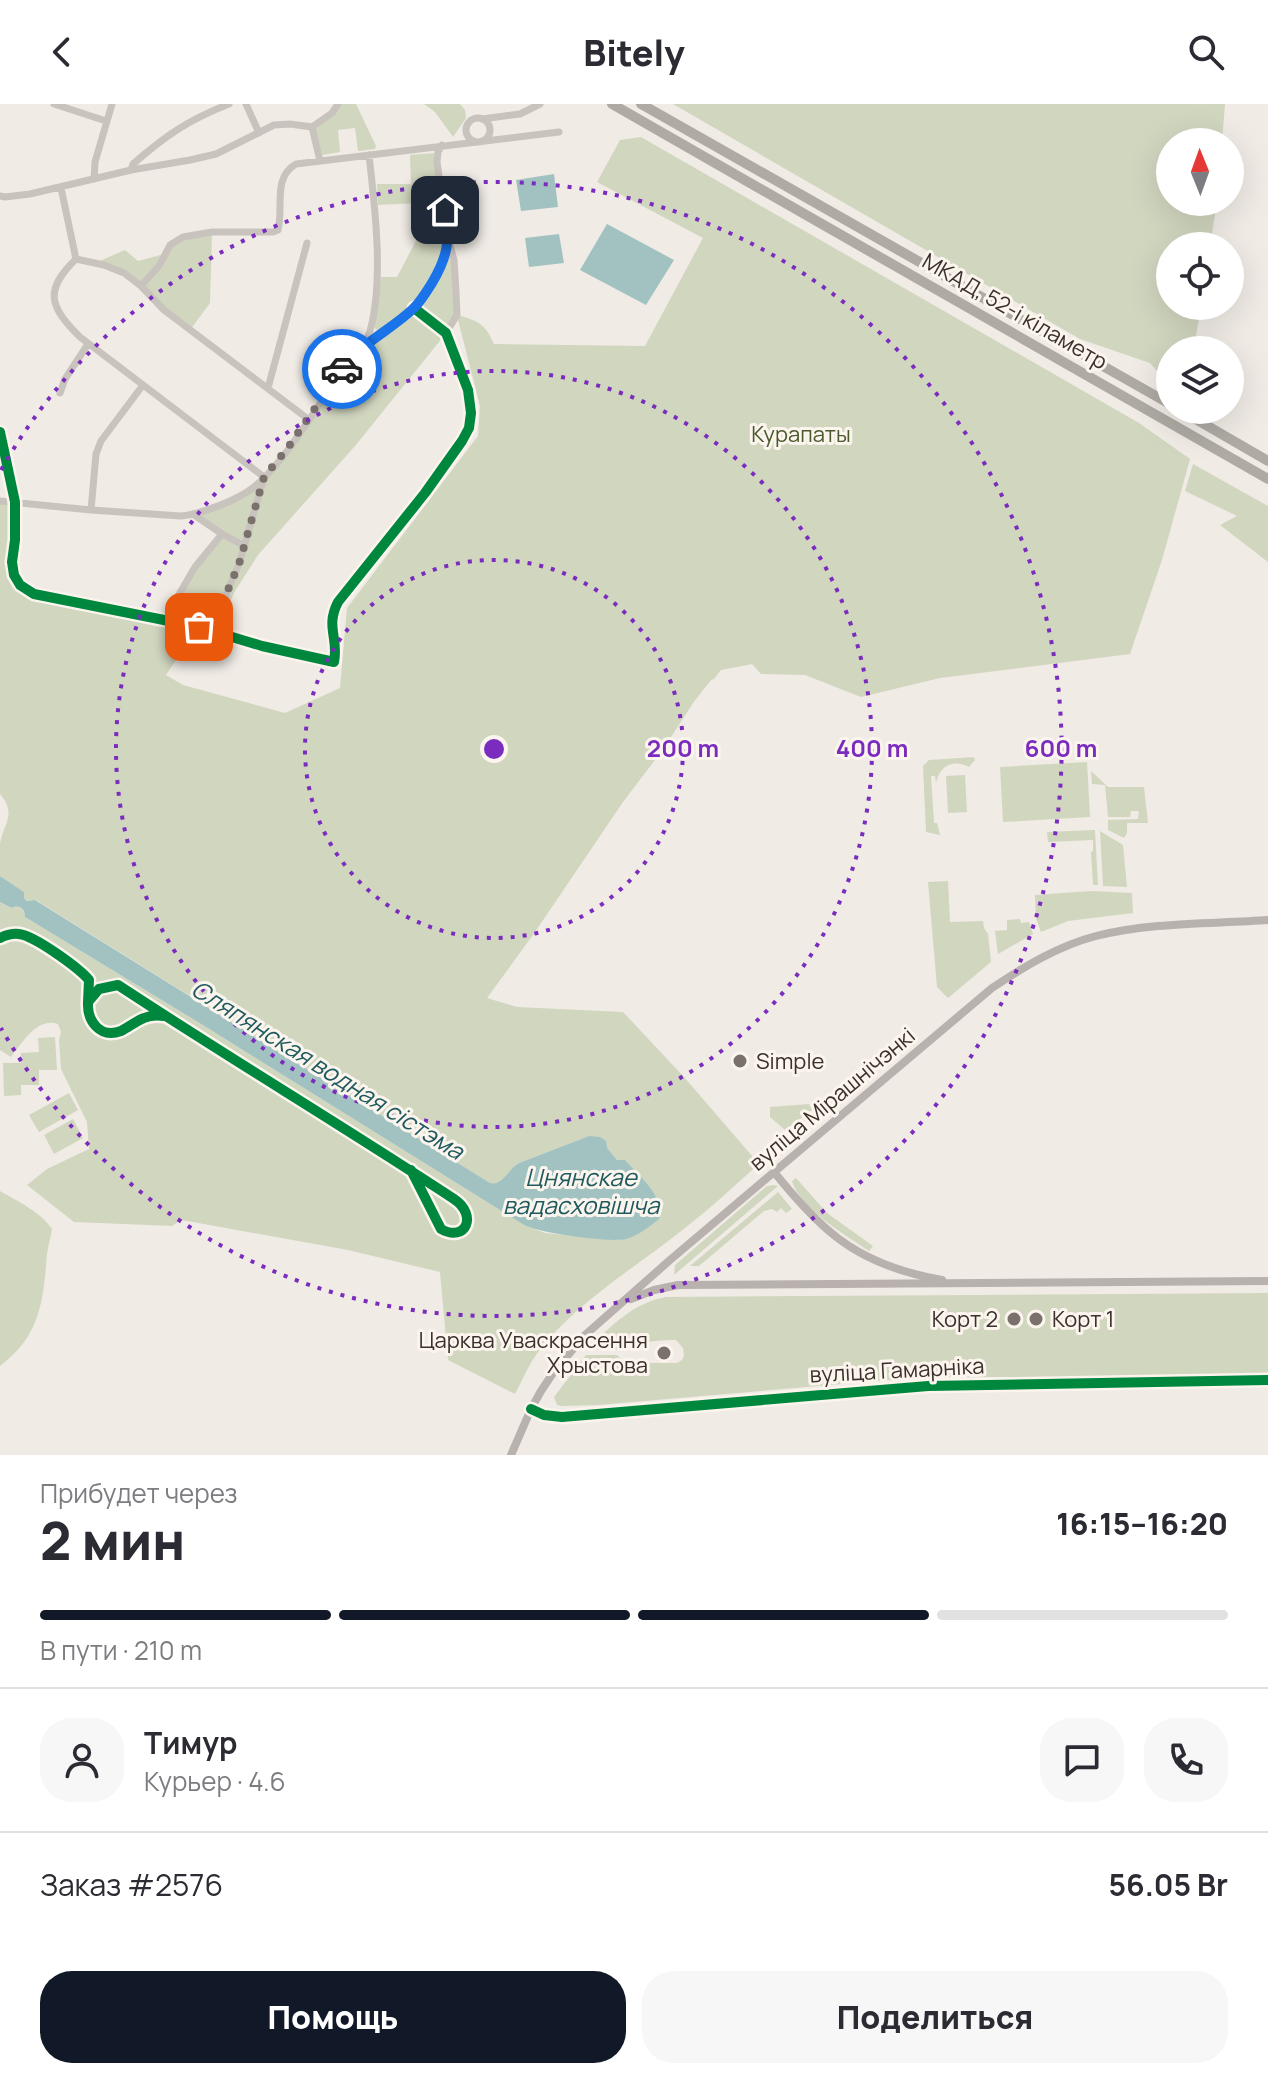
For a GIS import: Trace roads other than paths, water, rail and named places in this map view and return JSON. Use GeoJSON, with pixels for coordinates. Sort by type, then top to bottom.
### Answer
{"type":"FeatureCollection","features":[{"type":"Feature","properties":{"kind":"highway","name":"МКАД, 52-і кіламетр"},"geometry":{"type":"LineString","coordinates":[[612,104],[1268,479]]}},
{"type":"Feature","properties":{"kind":"highway","name":"МКАД, 52-і кіламетр"},"geometry":{"type":"LineString","coordinates":[[641,104],[1156,396]]}},
{"type":"Feature","properties":{"kind":"highway"},"geometry":{"type":"LineString","coordinates":[[1204,424],[1268,461]]}},
{"type":"Feature","properties":{"kind":"main road","name":"вуліца Мірашнічэнкі"},"geometry":{"type":"LineString","coordinates":[[511,1455],[531,1409],[569,1352],[670,1260],[982,996],[1033,962],[1076,942],[1119,931],[1268,920]]}},
{"type":"Feature","properties":{"kind":"main road"},"geometry":{"type":"LineString","coordinates":[[774,1172],[812,1216],[848,1245],[896,1269],[962,1283]]}},
{"type":"Feature","properties":{"kind":"main road"},"geometry":{"type":"LineString","coordinates":[[670,1260],[663,1276],[667,1283],[678,1285]]}},
{"type":"Feature","properties":{"kind":"main road"},"geometry":{"type":"LineString","coordinates":[[619,1305],[640,1294],[678,1285],[1268,1281]]}},
{"type":"Feature","properties":{"kind":"street"},"geometry":{"type":"LineString","coordinates":[[54,104],[106,121]]}},
{"type":"Feature","properties":{"kind":"street"},"geometry":{"type":"LineString","coordinates":[[94,179],[95,162],[112,104]]}},
{"type":"Feature","properties":{"kind":"street"},"geometry":{"type":"LineString","coordinates":[[131,170],[133,164],[163,137],[229,104]]}},
{"type":"Feature","properties":{"kind":"street"},"geometry":{"type":"LineString","coordinates":[[246,104],[259,133]]}},
{"type":"Feature","properties":{"kind":"street"},"geometry":{"type":"LineString","coordinates":[[0,196],[61,188],[131,170],[216,154],[278,124],[312,127],[332,113],[338,104]]}},
{"type":"Feature","properties":{"kind":"street"},"geometry":{"type":"LineString","coordinates":[[453,144],[470,120],[527,112],[540,104]]}},
{"type":"Feature","properties":{"kind":"street"},"geometry":{"type":"LineString","coordinates":[[466,128],[469,138],[479,141],[486,138],[499,122],[512,115]]}},
{"type":"Feature","properties":{"kind":"street"},"geometry":{"type":"LineString","coordinates":[[482,119],[493,135],[504,139]]}},
{"type":"Feature","properties":{"kind":"street"},"geometry":{"type":"LineString","coordinates":[[312,127],[320,161]]}},
{"type":"Feature","properties":{"kind":"street"},"geometry":{"type":"LineString","coordinates":[[141,286],[159,266],[170,245],[183,237],[212,232],[278,230],[281,181],[285,172],[296,164],[559,132]]}},
{"type":"Feature","properties":{"kind":"street"},"geometry":{"type":"LineString","coordinates":[[442,145],[437,162],[454,260],[457,315],[446,333]]}},
{"type":"Feature","properties":{"kind":"street"},"geometry":{"type":"LineString","coordinates":[[366,343],[373,319],[377,276],[369,155]]}},
{"type":"Feature","properties":{"kind":"street"},"geometry":{"type":"LineString","coordinates":[[61,188],[76,259]]}},
{"type":"Feature","properties":{"kind":"street"},"geometry":{"type":"LineString","coordinates":[[0,501],[165,515],[193,514],[254,487],[287,449],[344,366],[366,343],[414,308],[437,275],[447,252],[448,238]]}},
{"type":"Feature","properties":{"kind":"street"},"geometry":{"type":"LineString","coordinates":[[268,388],[307,243]]}},
{"type":"Feature","properties":{"kind":"street"},"geometry":{"type":"LineString","coordinates":[[76,259],[116,269],[141,286],[164,310],[308,419]]}},
{"type":"Feature","properties":{"kind":"street"},"geometry":{"type":"LineString","coordinates":[[76,259],[55,285],[55,301],[75,332],[264,477]]}},
{"type":"Feature","properties":{"kind":"street"},"geometry":{"type":"LineString","coordinates":[[0,432],[15,502],[12,569],[25,589],[34,594],[211,630],[262,646],[334,662],[336,646],[331,620],[338,602],[425,493],[469,428],[468,390],[446,333],[414,308]]}},
{"type":"Feature","properties":{"kind":"street"},"geometry":{"type":"LineString","coordinates":[[60,393],[65,379],[88,344]]}},
{"type":"Feature","properties":{"kind":"street"},"geometry":{"type":"LineString","coordinates":[[91,510],[96,454],[101,441],[143,385]]}},
{"type":"Feature","properties":{"kind":"street"},"geometry":{"type":"LineString","coordinates":[[211,630],[239,564],[264,477]]}},
{"type":"Feature","properties":{"kind":"street"},"geometry":{"type":"LineString","coordinates":[[193,514],[245,546]]}},
{"type":"Feature","properties":{"kind":"street"},"geometry":{"type":"LineString","coordinates":[[164,620],[195,567],[222,534]]}},
{"type":"Feature","properties":{"kind":"street","name":"вуліца Гамарніка"},"geometry":{"type":"LineString","coordinates":[[531,1409],[544,1415],[562,1417],[928,1386],[1268,1380]]}},
{"type":"Feature","properties":{"kind":"water"},"geometry":{"type":"Polygon","coordinates":[[[554,174],[558,207],[521,211],[516,180],[554,174]]]}},
{"type":"Feature","properties":{"kind":"water"},"geometry":{"type":"Polygon","coordinates":[[[607,224],[674,260],[646,305],[580,270],[607,224]]]}},
{"type":"Feature","properties":{"kind":"water"},"geometry":{"type":"Polygon","coordinates":[[[559,234],[564,263],[529,267],[525,238],[559,234]]]}},
{"type":"Feature","properties":{"kind":"water","name":"Цнянскае вадасховішча"},"geometry":{"type":"Polygon","coordinates":[[[0,876],[24,892],[27,901],[35,900],[490,1183],[502,1180],[519,1163],[589,1136],[600,1137],[606,1141],[607,1148],[617,1160],[625,1160],[650,1187],[658,1202],[659,1219],[635,1236],[617,1240],[559,1234],[524,1225],[25,917],[21,908],[11,908],[0,902],[0,876]]]}},
{"type":"Feature","properties":{"kind":"place","name":"Simple"},"geometry":{"type":"Point","coordinates":[740,1061]}},
{"type":"Feature","properties":{"kind":"place","name":"Корт 2"},"geometry":{"type":"Point","coordinates":[1014,1319]}},
{"type":"Feature","properties":{"kind":"place","name":"Корт 1"},"geometry":{"type":"Point","coordinates":[1036,1319]}},
{"type":"Feature","properties":{"kind":"place","name":"Царква Уваскрасення Хрыстова"},"geometry":{"type":"Point","coordinates":[664,1353]}},
{"type":"Feature","properties":{"kind":"park label","name":"Курапаты"},"geometry":{"type":"Point","coordinates":[801,434]}},
{"type":"Feature","properties":{"kind":"water label","name":"Сляпянская водная сістэма"},"geometry":{"type":"Point","coordinates":[328,1069]}}]}
